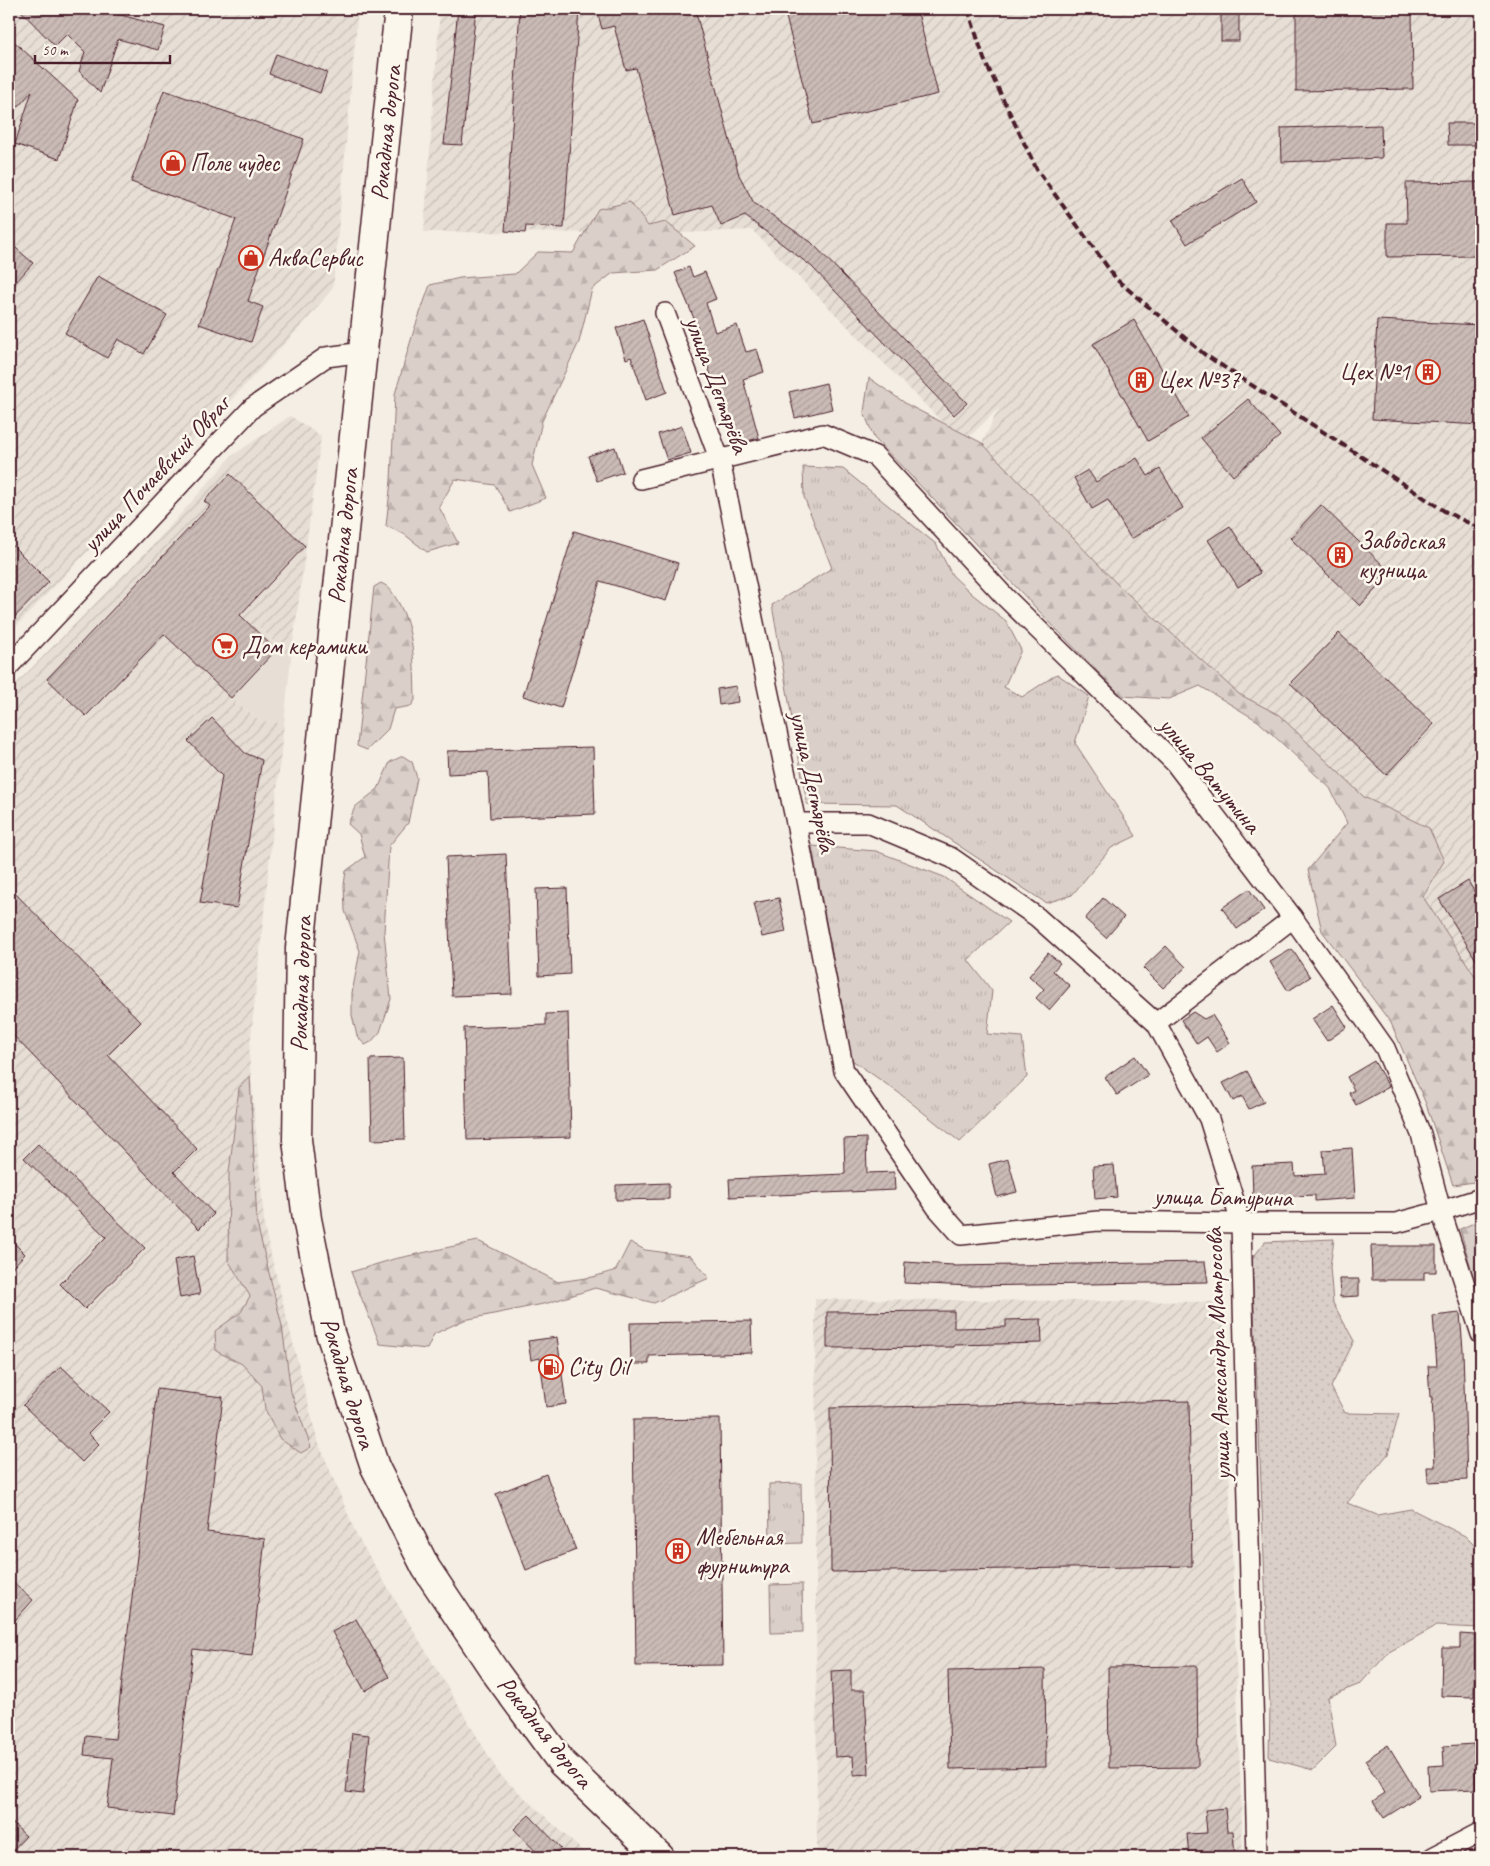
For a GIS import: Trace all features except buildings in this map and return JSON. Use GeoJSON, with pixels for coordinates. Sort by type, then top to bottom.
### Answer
{"type":"FeatureCollection","features":[{"type":"Feature","properties":{"kind":"main road","name":"Рокадная дорога"},"geometry":{"type":"LineString","coordinates":[[399,9],[300,948],[296,1140],[307,1219],[330,1333],[375,1467],[426,1568],[496,1673],[562,1763],[660,1857]]}},
{"type":"Feature","properties":{"kind":"street","name":"улица Дегтярёва"},"geometry":{"type":"LineString","coordinates":[[665,313],[720,461],[796,822],[844,1071],[937,1208],[961,1235]]}},
{"type":"Feature","properties":{"kind":"street","name":"улица Почаевский Овраг"},"geometry":{"type":"LineString","coordinates":[[9,666],[253,407],[326,356],[363,352]]}},
{"type":"Feature","properties":{"kind":"street","name":"улица Ватутина"},"geometry":{"type":"LineString","coordinates":[[640,479],[720,461],[823,434],[875,456],[1005,597],[1175,763],[1293,918],[1385,1048],[1421,1134],[1440,1211],[1481,1334]]}},
{"type":"Feature","properties":{"kind":"street","name":"улица Александра Матросова"},"geometry":{"type":"LineString","coordinates":[[796,822],[868,823],[952,858],[1037,917],[1156,1023],[1209,1119],[1241,1223],[1257,1857]]}},
{"type":"Feature","properties":{"kind":"street"},"geometry":{"type":"LineString","coordinates":[[1156,1023],[1293,918]]}},
{"type":"Feature","properties":{"kind":"street","name":"улица Батурина"},"geometry":{"type":"LineString","coordinates":[[961,1235],[1098,1221],[1396,1223],[1481,1198]]}},
{"type":"Feature","properties":{"kind":"street"},"geometry":{"type":"LineString","coordinates":[[1433,1857],[1481,1832]]}},
{"type":"Feature","properties":{"kind":"shaded area"},"geometry":{"type":"Polygon","coordinates":[[[9,9],[358,9],[333,288],[306,321],[9,634],[9,9]]]}},
{"type":"Feature","properties":{"kind":"shaded area"},"geometry":{"type":"Polygon","coordinates":[[[440,9],[1481,9],[1481,985],[1423,897],[1444,861],[1429,828],[1364,798],[1279,715],[1239,694],[1119,586],[982,443],[999,408],[963,443],[752,230],[682,233],[424,232],[440,9]]]}},
{"type":"Feature","properties":{"kind":"shaded area"},"geometry":{"type":"Polygon","coordinates":[[[290,416],[321,436],[291,658],[258,626],[234,622],[164,634],[231,698],[261,721],[284,723],[249,1055],[265,1231],[317,1439],[357,1536],[500,1775],[589,1857],[9,1857],[9,691],[154,544],[232,456],[290,416]]]}},
{"type":"Feature","properties":{"kind":"shaded area"},"geometry":{"type":"Polygon","coordinates":[[[234,621],[258,626],[291,658],[284,723],[261,721],[231,698],[164,634],[234,621]]]}},
{"type":"Feature","properties":{"kind":"shaded area"},"geometry":{"type":"Polygon","coordinates":[[[815,1299],[1223,1302],[1243,1857],[817,1857],[815,1299]]]}},
{"type":"Feature","properties":{"kind":"green space"},"geometry":{"type":"Polygon","coordinates":[[[630,202],[648,226],[666,222],[695,246],[657,270],[613,273],[592,289],[579,342],[542,421],[532,465],[546,498],[510,512],[495,485],[455,479],[439,507],[458,543],[427,552],[404,534],[386,526],[391,481],[395,394],[430,285],[460,278],[515,274],[538,252],[573,253],[598,209],[630,202]]]}},
{"type":"Feature","properties":{"kind":"green space"},"geometry":{"type":"Polygon","coordinates":[[[869,378],[908,405],[982,443],[1119,586],[1239,694],[1279,715],[1364,797],[1429,828],[1444,861],[1423,897],[1481,985],[1481,1181],[1453,1185],[1426,1104],[1391,1023],[1322,931],[1308,870],[1347,823],[1330,788],[1258,721],[1200,686],[1169,699],[1122,696],[874,438],[864,412],[869,378]]]}},
{"type":"Feature","properties":{"kind":"green space"},"geometry":{"type":"Polygon","coordinates":[[[803,467],[843,469],[936,544],[952,575],[1006,621],[1021,650],[1004,687],[1022,697],[1057,674],[1089,696],[1075,743],[1136,836],[1111,848],[1072,895],[1046,903],[897,805],[807,804],[772,605],[832,568],[804,497],[803,467]]]}},
{"type":"Feature","properties":{"kind":"green space"},"geometry":{"type":"Polygon","coordinates":[[[381,583],[389,588],[394,595],[407,624],[412,648],[415,700],[411,706],[394,709],[388,729],[367,750],[357,746],[374,587],[381,583]]]}},
{"type":"Feature","properties":{"kind":"green space"},"geometry":{"type":"Polygon","coordinates":[[[403,756],[412,762],[417,778],[408,823],[389,846],[384,932],[391,999],[380,1032],[371,1042],[365,1045],[357,1036],[352,1015],[352,993],[360,951],[345,911],[344,885],[346,871],[365,857],[359,834],[348,824],[355,807],[378,789],[390,762],[403,756]]]}},
{"type":"Feature","properties":{"kind":"green space"},"geometry":{"type":"Polygon","coordinates":[[[812,846],[876,851],[944,877],[1009,922],[968,960],[992,991],[987,1034],[1022,1037],[1027,1077],[960,1142],[899,1093],[852,1060],[812,846]]]}},
{"type":"Feature","properties":{"kind":"green space"},"geometry":{"type":"Polygon","coordinates":[[[250,1076],[257,1224],[282,1326],[291,1392],[311,1447],[301,1453],[280,1439],[265,1409],[262,1386],[242,1364],[216,1351],[215,1331],[241,1312],[250,1296],[228,1260],[229,1173],[239,1088],[250,1076]]]}},
{"type":"Feature","properties":{"kind":"green space"},"geometry":{"type":"Polygon","coordinates":[[[1481,1220],[1481,1304],[1460,1229],[1481,1220]]]}},
{"type":"Feature","properties":{"kind":"green space"},"geometry":{"type":"Polygon","coordinates":[[[1334,1239],[1330,1267],[1333,1303],[1354,1341],[1331,1387],[1345,1413],[1399,1414],[1388,1454],[1347,1503],[1377,1515],[1411,1509],[1465,1536],[1481,1552],[1481,1628],[1436,1626],[1389,1652],[1360,1684],[1328,1697],[1336,1747],[1313,1770],[1269,1758],[1270,1707],[1252,1259],[1265,1242],[1334,1239]]]}},
{"type":"Feature","properties":{"kind":"green space"},"geometry":{"type":"Polygon","coordinates":[[[478,1241],[558,1282],[593,1277],[616,1270],[630,1242],[645,1250],[691,1256],[709,1278],[654,1303],[595,1288],[548,1303],[464,1320],[434,1334],[427,1349],[380,1344],[351,1272],[394,1259],[478,1241]]]}},
{"type":"Feature","properties":{"kind":"green space"},"geometry":{"type":"Polygon","coordinates":[[[801,1483],[802,1543],[770,1544],[769,1484],[801,1483]]]}},
{"type":"Feature","properties":{"kind":"green space"},"geometry":{"type":"Polygon","coordinates":[[[802,1584],[803,1632],[771,1633],[770,1585],[802,1584]]]}},
{"type":"Feature","properties":{"kind":"railway"},"geometry":{"type":"LineString","coordinates":[[968,9],[984,59],[1037,170],[1117,280],[1204,354],[1446,512],[1481,529]]}},
{"type":"Feature","properties":{"kind":"place","name":"Поле чудес"},"geometry":{"type":"Point","coordinates":[173,163]}},
{"type":"Feature","properties":{"kind":"place","name":"АкваСервис"},"geometry":{"type":"Point","coordinates":[251,258]}},
{"type":"Feature","properties":{"kind":"place","name":"Цех №1"},"geometry":{"type":"Point","coordinates":[1428,372]}},
{"type":"Feature","properties":{"kind":"place","name":"Цех №37"},"geometry":{"type":"Point","coordinates":[1141,380]}},
{"type":"Feature","properties":{"kind":"place","name":"Заводская кузница"},"geometry":{"type":"Point","coordinates":[1340,555]}},
{"type":"Feature","properties":{"kind":"place","name":"Дом керамики"},"geometry":{"type":"Point","coordinates":[225,646]}},
{"type":"Feature","properties":{"kind":"place","name":"City Oil"},"geometry":{"type":"Point","coordinates":[551,1367]}},
{"type":"Feature","properties":{"kind":"place","name":"Мебельная фурнитура"},"geometry":{"type":"Point","coordinates":[678,1551]}}]}
